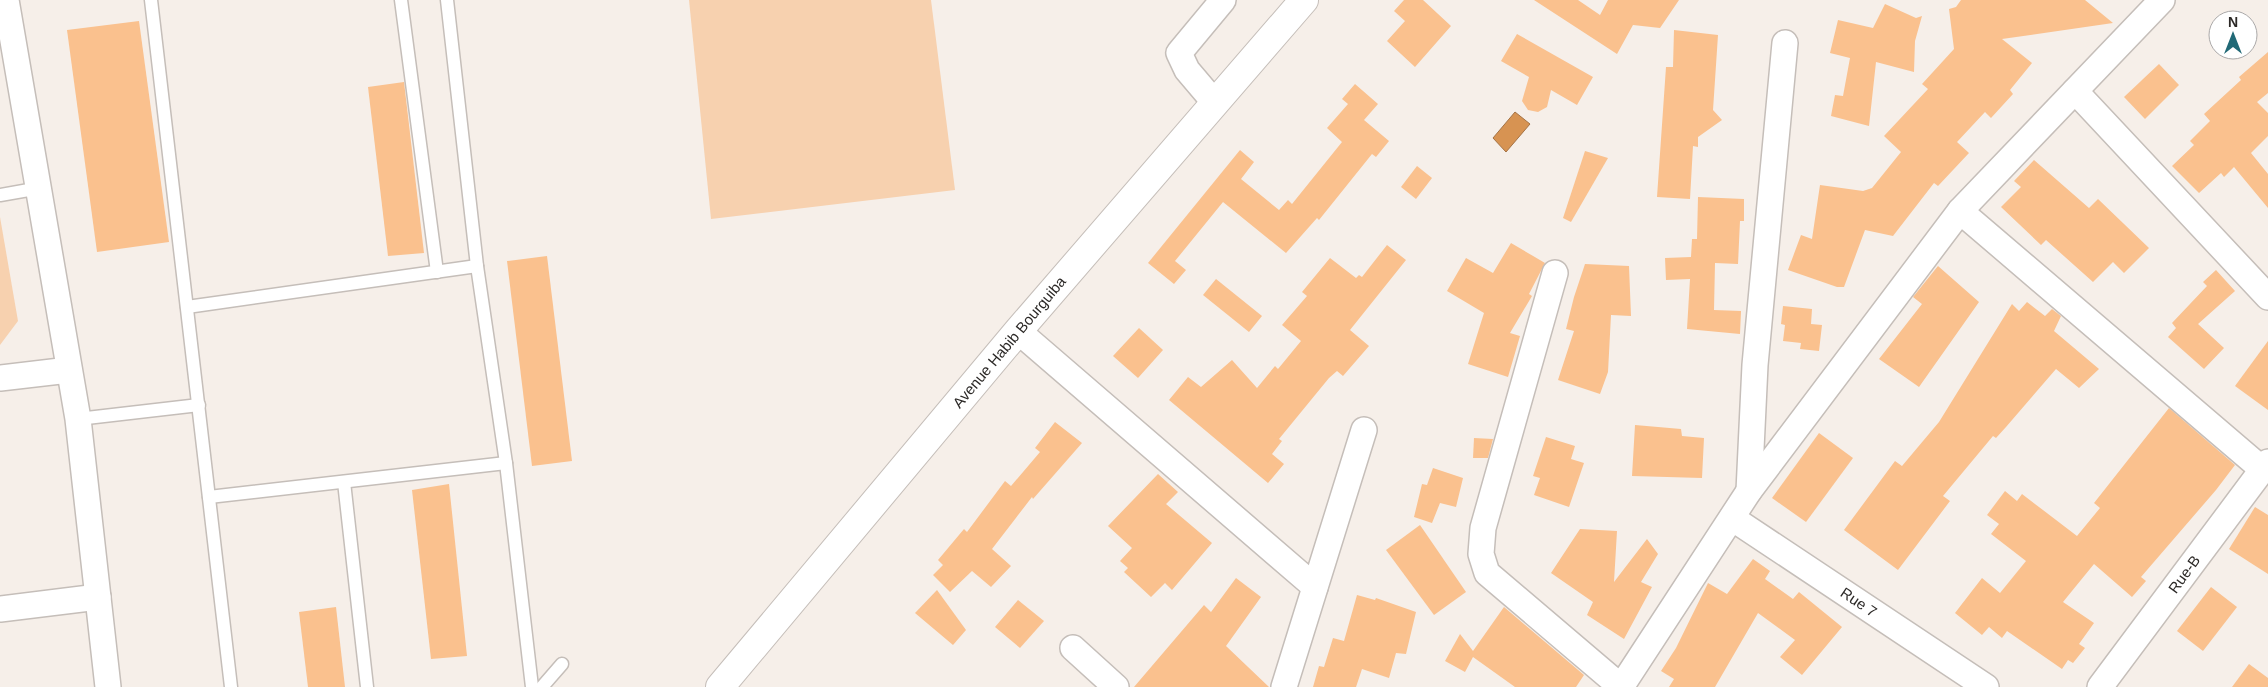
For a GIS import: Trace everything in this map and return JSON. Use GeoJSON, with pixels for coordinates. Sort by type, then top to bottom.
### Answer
{"type":"FeatureCollection","features":[{"type":"Feature","properties":{"kind":"main road","name":"Avenue Habib Bourguiba"},"geometry":{"type":"LineString","coordinates":[[730,683],[1018,331],[1304,0]]}},
{"type":"Feature","properties":{"kind":"street"},"geometry":{"type":"LineString","coordinates":[[6,0],[40,188],[78,419],[108,687]]}},
{"type":"Feature","properties":{"kind":"street"},"geometry":{"type":"LineString","coordinates":[[1215,103],[1187,70],[1180,53],[1182,47],[1223,0]]}},
{"type":"Feature","properties":{"kind":"street"},"geometry":{"type":"LineString","coordinates":[[1556,273],[1483,528],[1480,554],[1487,573],[1621,687],[1749,492],[1960,211],[2162,0]]}},
{"type":"Feature","properties":{"kind":"street"},"geometry":{"type":"LineString","coordinates":[[1749,492],[1755,365],[1785,43]]}},
{"type":"Feature","properties":{"kind":"street"},"geometry":{"type":"LineString","coordinates":[[2075,91],[2268,297]]}},
{"type":"Feature","properties":{"kind":"street"},"geometry":{"type":"LineString","coordinates":[[1960,211],[2265,465]]}},
{"type":"Feature","properties":{"kind":"street"},"geometry":{"type":"LineString","coordinates":[[1018,331],[1315,587]]}},
{"type":"Feature","properties":{"kind":"street"},"geometry":{"type":"LineString","coordinates":[[0,378],[69,370]]}},
{"type":"Feature","properties":{"kind":"street"},"geometry":{"type":"LineString","coordinates":[[1284,687],[1364,430]]}},
{"type":"Feature","properties":{"kind":"street","name":"Rue-B"},"geometry":{"type":"LineString","coordinates":[[2100,687],[2265,465]]}},
{"type":"Feature","properties":{"kind":"street","name":"Rue 7"},"geometry":{"type":"LineString","coordinates":[[1732,518],[1986,687]]}},
{"type":"Feature","properties":{"kind":"street"},"geometry":{"type":"LineString","coordinates":[[0,609],[98,597]]}},
{"type":"Feature","properties":{"kind":"street"},"geometry":{"type":"LineString","coordinates":[[1073,648],[1116,687]]}},
{"type":"Feature","properties":{"kind":"lane"},"geometry":{"type":"LineString","coordinates":[[151,0],[150,6],[199,405],[231,687]]}},
{"type":"Feature","properties":{"kind":"lane"},"geometry":{"type":"LineString","coordinates":[[401,0],[437,272]]}},
{"type":"Feature","properties":{"kind":"lane"},"geometry":{"type":"LineString","coordinates":[[447,0],[477,266],[506,463],[532,687]]}},
{"type":"Feature","properties":{"kind":"lane"},"geometry":{"type":"LineString","coordinates":[[0,195],[40,188]]}},
{"type":"Feature","properties":{"kind":"lane"},"geometry":{"type":"LineString","coordinates":[[187,307],[477,266]]}},
{"type":"Feature","properties":{"kind":"lane"},"geometry":{"type":"LineString","coordinates":[[78,419],[199,405]]}},
{"type":"Feature","properties":{"kind":"lane"},"geometry":{"type":"LineString","coordinates":[[209,497],[506,463]]}},
{"type":"Feature","properties":{"kind":"lane"},"geometry":{"type":"LineString","coordinates":[[344,482],[367,687]]}},
{"type":"Feature","properties":{"kind":"lane"},"geometry":{"type":"LineString","coordinates":[[542,687],[562,664]]}},
{"type":"Feature","properties":{"kind":"shaded area"},"geometry":{"type":"Polygon","coordinates":[[[689,0],[931,0],[955,190],[711,219],[689,0]]]}},
{"type":"Feature","properties":{"kind":"shaded area"},"geometry":{"type":"Polygon","coordinates":[[[1515,112],[1530,124],[1506,152],[1493,138],[1515,112]]]}},
{"type":"Feature","properties":{"kind":"shaded area"},"geometry":{"type":"Polygon","coordinates":[[[0,217],[18,321],[0,345],[0,217]]]}},
{"type":"Feature","properties":{"kind":"building"},"geometry":{"type":"Polygon","coordinates":[[[1404,0],[1423,0],[1451,26],[1415,67],[1387,41],[1405,21],[1394,11],[1404,0]]]}},
{"type":"Feature","properties":{"kind":"building"},"geometry":{"type":"Polygon","coordinates":[[[1534,0],[1578,0],[1600,15],[1608,0],[1679,0],[1660,28],[1633,25],[1617,54],[1534,0]]]}},
{"type":"Feature","properties":{"kind":"building"},"geometry":{"type":"Polygon","coordinates":[[[1961,0],[2085,0],[2113,23],[2002,39],[2032,63],[2010,90],[2013,94],[1991,118],[1985,112],[1957,142],[1969,153],[1938,186],[1934,183],[1893,236],[1865,230],[1844,287],[1837,287],[1788,270],[1801,235],[1812,239],[1820,185],[1863,191],[1872,188],[1901,152],[1884,136],[1928,89],[1922,84],[1954,49],[1949,9],[1956,7],[1961,0]]]}},
{"type":"Feature","properties":{"kind":"building"},"geometry":{"type":"Polygon","coordinates":[[[1885,4],[1916,18],[1922,16],[1915,41],[1914,72],[1876,62],[1869,126],[1831,116],[1835,95],[1843,96],[1850,58],[1830,53],[1838,20],[1873,28],[1885,4]]]}},
{"type":"Feature","properties":{"kind":"building"},"geometry":{"type":"Polygon","coordinates":[[[139,21],[169,242],[97,252],[67,30],[139,21]]]}},
{"type":"Feature","properties":{"kind":"building"},"geometry":{"type":"Polygon","coordinates":[[[1674,30],[1718,35],[1713,110],[1722,120],[1698,137],[1698,147],[1693,146],[1690,199],[1657,197],[1666,67],[1673,67],[1674,30]]]}},
{"type":"Feature","properties":{"kind":"building"},"geometry":{"type":"Polygon","coordinates":[[[1517,34],[1593,77],[1577,105],[1551,90],[1547,107],[1538,112],[1528,110],[1522,101],[1529,77],[1501,61],[1517,34]]]}},
{"type":"Feature","properties":{"kind":"building"},"geometry":{"type":"Polygon","coordinates":[[[2268,52],[2268,93],[2257,102],[2268,113],[2268,136],[2251,153],[2268,174],[2268,208],[2234,167],[2224,177],[2221,173],[2199,193],[2172,166],[2194,145],[2190,141],[2210,121],[2204,114],[2241,80],[2239,77],[2268,52]]]}},
{"type":"Feature","properties":{"kind":"building"},"geometry":{"type":"Polygon","coordinates":[[[2159,64],[2179,85],[2145,119],[2124,97],[2159,64]]]}},
{"type":"Feature","properties":{"kind":"building"},"geometry":{"type":"Polygon","coordinates":[[[404,82],[424,253],[388,256],[368,87],[404,82]]]}},
{"type":"Feature","properties":{"kind":"building"},"geometry":{"type":"Polygon","coordinates":[[[1355,84],[1378,104],[1364,120],[1389,141],[1376,157],[1372,154],[1319,220],[1317,218],[1286,253],[1223,202],[1175,261],[1186,270],[1174,284],[1148,263],[1240,150],[1254,162],[1241,179],[1279,210],[1288,200],[1292,204],[1342,142],[1327,128],[1348,104],[1342,99],[1355,84]]]}},
{"type":"Feature","properties":{"kind":"building"},"geometry":{"type":"Polygon","coordinates":[[[1585,151],[1608,158],[1571,222],[1563,218],[1585,151]]]}},
{"type":"Feature","properties":{"kind":"building"},"geometry":{"type":"Polygon","coordinates":[[[2034,160],[2089,208],[2098,199],[2149,248],[2124,273],[2113,262],[2093,282],[2046,240],[2041,245],[2001,207],[2021,187],[2014,181],[2034,160]]]}},
{"type":"Feature","properties":{"kind":"building"},"geometry":{"type":"Polygon","coordinates":[[[1417,166],[1432,178],[1416,199],[1401,187],[1417,166]]]}},
{"type":"Feature","properties":{"kind":"building"},"geometry":{"type":"Polygon","coordinates":[[[1698,197],[1744,199],[1744,221],[1740,221],[1738,264],[1715,263],[1714,310],[1741,311],[1740,334],[1687,329],[1690,279],[1666,280],[1665,258],[1691,257],[1692,239],[1697,239],[1698,197]]]}},
{"type":"Feature","properties":{"kind":"building"},"geometry":{"type":"Polygon","coordinates":[[[1511,243],[1545,263],[1529,294],[1532,296],[1510,333],[1520,336],[1508,377],[1468,364],[1484,313],[1447,291],[1466,258],[1493,273],[1511,243]]]}},
{"type":"Feature","properties":{"kind":"building"},"geometry":{"type":"Polygon","coordinates":[[[1387,245],[1406,260],[1350,330],[1369,346],[1343,376],[1337,371],[1329,378],[1279,439],[1282,441],[1272,454],[1284,464],[1268,483],[1169,400],[1188,377],[1201,387],[1232,360],[1257,388],[1275,366],[1278,369],[1301,341],[1282,325],[1307,296],[1302,292],[1330,258],[1356,278],[1359,275],[1362,277],[1387,245]]]}},
{"type":"Feature","properties":{"kind":"building"},"geometry":{"type":"Polygon","coordinates":[[[547,256],[572,461],[532,466],[507,261],[547,256]]]}},
{"type":"Feature","properties":{"kind":"building"},"geometry":{"type":"Polygon","coordinates":[[[1585,264],[1629,266],[1631,316],[1611,315],[1608,372],[1600,394],[1558,380],[1574,331],[1566,329],[1585,264]]]}},
{"type":"Feature","properties":{"kind":"building"},"geometry":{"type":"Polygon","coordinates":[[[1938,266],[1979,302],[1919,387],[1879,359],[1922,304],[1913,297],[1938,266]]]}},
{"type":"Feature","properties":{"kind":"building"},"geometry":{"type":"Polygon","coordinates":[[[2216,270],[2235,291],[2198,324],[2224,348],[2204,369],[2168,337],[2176,328],[2172,323],[2207,286],[2203,282],[2216,270]]]}},
{"type":"Feature","properties":{"kind":"building"},"geometry":{"type":"Polygon","coordinates":[[[1216,279],[1262,316],[1249,332],[1203,295],[1216,279]]]}},
{"type":"Feature","properties":{"kind":"building"},"geometry":{"type":"Polygon","coordinates":[[[2027,302],[2045,316],[2052,309],[2061,316],[2054,331],[2099,369],[2079,388],[2056,369],[1996,438],[1993,436],[1943,496],[1950,501],[1898,570],[1844,530],[1895,461],[1902,466],[1939,422],[2012,304],[2019,311],[2027,302]]]}},
{"type":"Feature","properties":{"kind":"building"},"geometry":{"type":"Polygon","coordinates":[[[1783,306],[1812,309],[1811,324],[1822,325],[1819,351],[1800,349],[1801,343],[1783,341],[1785,325],[1781,324],[1783,306]]]}},
{"type":"Feature","properties":{"kind":"building"},"geometry":{"type":"Polygon","coordinates":[[[1139,328],[1163,350],[1138,378],[1113,356],[1139,328]]]}},
{"type":"Feature","properties":{"kind":"building"},"geometry":{"type":"Polygon","coordinates":[[[2268,341],[2268,410],[2235,386],[2268,341]]]}},
{"type":"Feature","properties":{"kind":"building"},"geometry":{"type":"Polygon","coordinates":[[[2169,408],[2235,465],[2216,490],[2141,577],[2146,581],[2132,597],[2094,564],[2063,602],[2094,623],[2079,644],[2085,648],[2073,663],[2068,660],[2062,669],[2007,631],[2002,638],[1989,627],[1982,635],[1955,613],[1982,578],[2000,593],[2026,561],[1991,534],[1999,524],[1987,515],[2005,491],[2017,501],[2022,494],[2077,536],[2100,508],[2094,503],[2169,408]]]}},
{"type":"Feature","properties":{"kind":"building"},"geometry":{"type":"Polygon","coordinates":[[[1055,422],[1082,443],[1033,499],[1032,497],[992,549],[1011,566],[991,587],[972,571],[950,592],[933,575],[943,565],[938,560],[964,529],[967,532],[1005,481],[1011,486],[1040,452],[1035,448],[1055,422]]]}},
{"type":"Feature","properties":{"kind":"building"},"geometry":{"type":"Polygon","coordinates":[[[1635,425],[1681,429],[1682,436],[1704,438],[1702,478],[1632,476],[1635,425]]]}},
{"type":"Feature","properties":{"kind":"building"},"geometry":{"type":"Polygon","coordinates":[[[1819,433],[1853,458],[1806,522],[1772,498],[1819,433]]]}},
{"type":"Feature","properties":{"kind":"building"},"geometry":{"type":"Polygon","coordinates":[[[1546,437],[1575,446],[1571,459],[1584,463],[1569,507],[1534,495],[1540,478],[1533,476],[1546,437]]]}},
{"type":"Feature","properties":{"kind":"building"},"geometry":{"type":"Polygon","coordinates":[[[1474,438],[1493,439],[1488,458],[1473,458],[1474,438]]]}},
{"type":"Feature","properties":{"kind":"building"},"geometry":{"type":"Polygon","coordinates":[[[1433,468],[1463,478],[1456,507],[1440,503],[1432,523],[1414,517],[1422,484],[1427,485],[1433,468]]]}},
{"type":"Feature","properties":{"kind":"building"},"geometry":{"type":"Polygon","coordinates":[[[1158,474],[1178,492],[1166,504],[1212,543],[1172,590],[1165,583],[1151,597],[1124,572],[1128,568],[1120,561],[1132,548],[1108,526],[1158,474]]]}},
{"type":"Feature","properties":{"kind":"building"},"geometry":{"type":"Polygon","coordinates":[[[449,484],[467,656],[431,659],[412,490],[449,484]]]}},
{"type":"Feature","properties":{"kind":"building"},"geometry":{"type":"Polygon","coordinates":[[[2255,507],[2268,515],[2268,574],[2229,549],[2255,507]]]}},
{"type":"Feature","properties":{"kind":"building"},"geometry":{"type":"Polygon","coordinates":[[[1420,525],[1466,592],[1434,615],[1386,550],[1420,525]]]}},
{"type":"Feature","properties":{"kind":"building"},"geometry":{"type":"Polygon","coordinates":[[[1580,529],[1617,531],[1614,582],[1647,539],[1658,554],[1641,582],[1652,587],[1624,639],[1587,615],[1593,602],[1551,573],[1580,529]]]}},
{"type":"Feature","properties":{"kind":"building"},"geometry":{"type":"Polygon","coordinates":[[[1753,559],[1770,571],[1765,579],[1793,599],[1799,592],[1842,627],[1802,675],[1780,657],[1795,640],[1758,613],[1715,687],[1669,687],[1674,679],[1661,671],[1676,648],[1708,583],[1727,594],[1753,559]]]}},
{"type":"Feature","properties":{"kind":"building"},"geometry":{"type":"Polygon","coordinates":[[[1236,578],[1261,597],[1226,646],[1269,687],[1134,687],[1204,605],[1211,612],[1236,578]]]}},
{"type":"Feature","properties":{"kind":"building"},"geometry":{"type":"Polygon","coordinates":[[[2211,587],[2237,607],[2203,651],[2177,631],[2211,587]]]}},
{"type":"Feature","properties":{"kind":"building"},"geometry":{"type":"Polygon","coordinates":[[[937,590],[966,630],[953,645],[915,613],[937,590]]]}},
{"type":"Feature","properties":{"kind":"building"},"geometry":{"type":"Polygon","coordinates":[[[1357,595],[1375,600],[1376,598],[1416,612],[1406,654],[1396,653],[1389,678],[1362,669],[1356,687],[1313,687],[1319,666],[1324,667],[1333,638],[1344,641],[1357,595]]]}},
{"type":"Feature","properties":{"kind":"building"},"geometry":{"type":"Polygon","coordinates":[[[1018,600],[1044,621],[1020,648],[995,627],[1018,600]]]}},
{"type":"Feature","properties":{"kind":"building"},"geometry":{"type":"Polygon","coordinates":[[[336,607],[345,687],[308,687],[299,612],[336,607]]]}},
{"type":"Feature","properties":{"kind":"building"},"geometry":{"type":"Polygon","coordinates":[[[1504,607],[1584,675],[1576,687],[1515,687],[1473,657],[1465,672],[1445,661],[1460,634],[1473,651],[1504,607]]]}},
{"type":"Feature","properties":{"kind":"building"},"geometry":{"type":"Polygon","coordinates":[[[2249,664],[2268,678],[2268,687],[2232,687],[2249,664]]]}}]}
